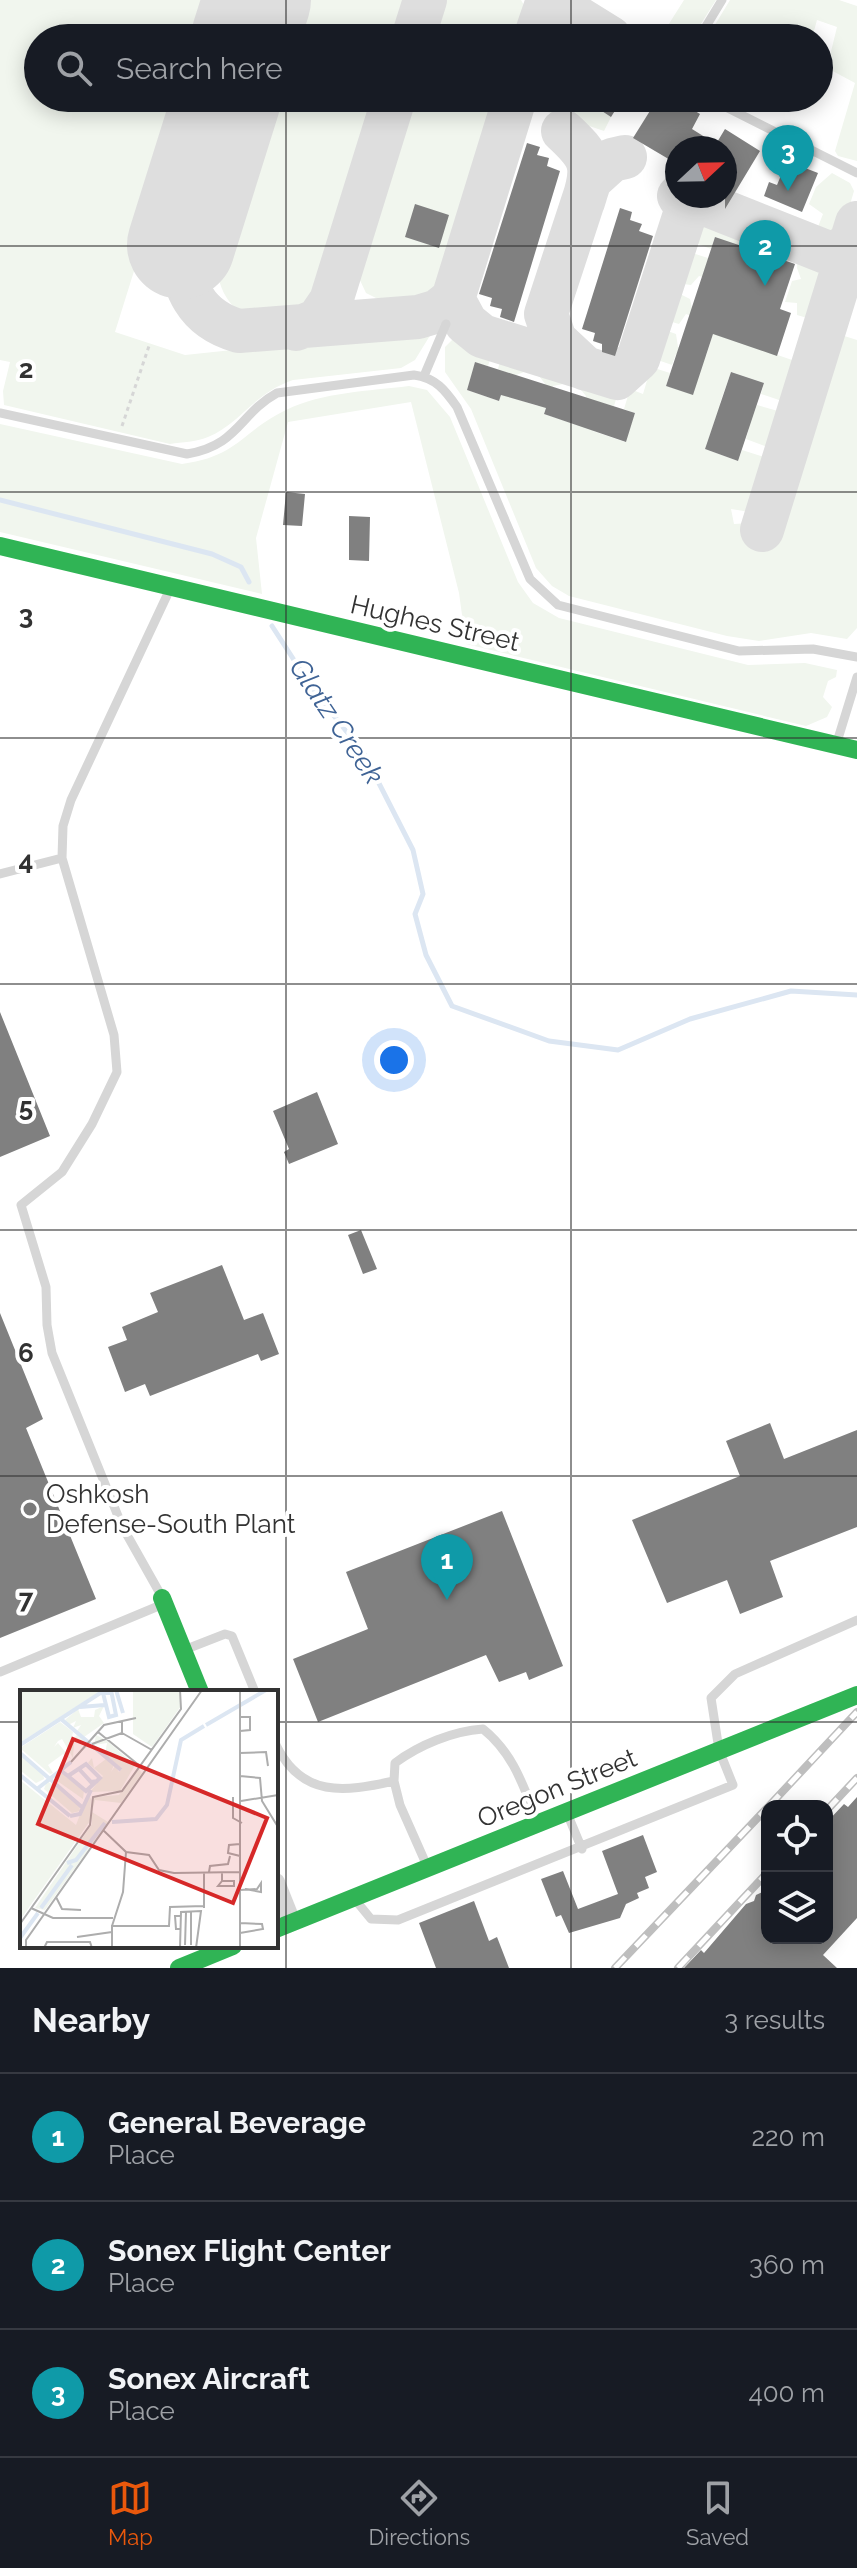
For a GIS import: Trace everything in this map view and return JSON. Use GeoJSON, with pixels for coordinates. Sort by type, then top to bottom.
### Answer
{"type":"FeatureCollection","features":[{"type":"Feature","properties":{"kind":"street","name":"Hughes Street"},"geometry":{"type":"LineString","coordinates":[[0,546],[857,750]]}},
{"type":"Feature","properties":{"kind":"street"},"geometry":{"type":"LineString","coordinates":[[163,1601],[199,1690]]}},
{"type":"Feature","properties":{"kind":"street","name":"Oregon Street"},"geometry":{"type":"LineString","coordinates":[[284,1926],[857,1695]]}},
{"type":"Feature","properties":{"kind":"street"},"geometry":{"type":"LineString","coordinates":[[278,1893],[284,1926]]}},
{"type":"Feature","properties":{"kind":"street"},"geometry":{"type":"LineString","coordinates":[[179,1968],[201,1964],[229,1948]]}},
{"type":"Feature","properties":{"kind":"lane"},"geometry":{"type":"LineString","coordinates":[[707,24],[722,0]]}},
{"type":"Feature","properties":{"kind":"lane"},"geometry":{"type":"LineString","coordinates":[[736,112],[857,173]]}},
{"type":"Feature","properties":{"kind":"lane"},"geometry":{"type":"LineString","coordinates":[[424,376],[446,324]]}},
{"type":"Feature","properties":{"kind":"lane"},"geometry":{"type":"LineString","coordinates":[[0,413],[168,453],[203,451],[232,436],[259,406],[277,393],[424,376],[445,390],[457,407],[530,579],[543,595],[558,605],[739,651],[813,649],[857,657]]}},
{"type":"Feature","properties":{"kind":"lane"},"geometry":{"type":"LineString","coordinates":[[0,1672],[163,1601],[122,1526],[52,1353],[47,1325],[46,1287],[21,1205],[62,1172],[92,1124],[117,1072],[114,1035],[62,858],[63,826],[71,800],[172,587]]}},
{"type":"Feature","properties":{"kind":"lane"},"geometry":{"type":"LineString","coordinates":[[836,745],[857,677]]}},
{"type":"Feature","properties":{"kind":"lane"},"geometry":{"type":"LineString","coordinates":[[0,874],[62,858]]}},
{"type":"Feature","properties":{"kind":"lane"},"geometry":{"type":"LineString","coordinates":[[353,1898],[371,1919],[398,1920],[582,1849],[733,1785],[719,1750],[711,1698],[735,1674],[857,1620]]}},
{"type":"Feature","properties":{"kind":"lane"},"geometry":{"type":"LineString","coordinates":[[183,1650],[225,1634],[232,1636],[254,1690]]}},
{"type":"Feature","properties":{"kind":"lane"},"geometry":{"type":"LineString","coordinates":[[427,1868],[394,1781],[395,1763],[411,1752],[468,1730],[483,1729],[498,1741],[515,1765],[538,1823]]}},
{"type":"Feature","properties":{"kind":"lane"},"geometry":{"type":"LineString","coordinates":[[278,1748],[289,1767],[333,1791],[394,1781]]}},
{"type":"Feature","properties":{"kind":"lane"},"geometry":{"type":"LineString","coordinates":[[567,1813],[582,1849]]}},
{"type":"Feature","properties":{"kind":"path"},"geometry":{"type":"LineString","coordinates":[[118,441],[150,343]]}},
{"type":"Feature","properties":{"kind":"shaded area"},"geometry":{"type":"Polygon","coordinates":[[[0,0],[219,0],[211,24],[24,24],[24,112],[184,112],[115,332],[185,355],[434,329],[415,360],[401,368],[293,380],[268,392],[220,431],[198,440],[170,444],[4,405],[3,391],[10,362],[0,360],[0,0]]]}},
{"type":"Feature","properties":{"kind":"shaded area"},"geometry":{"type":"Polygon","coordinates":[[[296,0],[411,0],[404,24],[288,24],[296,0]]]}},
{"type":"Feature","properties":{"kind":"shaded area"},"geometry":{"type":"Polygon","coordinates":[[[438,0],[521,0],[529,14],[528,24],[431,24],[438,0]]]}},
{"type":"Feature","properties":{"kind":"shaded area"},"geometry":{"type":"Polygon","coordinates":[[[684,0],[716,0],[701,24],[669,24],[684,0]]]}},
{"type":"Feature","properties":{"kind":"shaded area"},"geometry":{"type":"Polygon","coordinates":[[[730,0],[839,0],[857,6],[857,161],[838,156],[835,151],[855,83],[833,71],[833,43],[837,27],[817,20],[816,24],[715,24],[730,0]]]}},
{"type":"Feature","properties":{"kind":"shaded area"},"geometry":{"type":"Polygon","coordinates":[[[261,112],[377,112],[320,291],[299,314],[265,317],[240,311],[223,292],[215,258],[261,112]]]}},
{"type":"Feature","properties":{"kind":"shaded area"},"geometry":{"type":"Polygon","coordinates":[[[404,112],[502,112],[445,281],[418,303],[388,304],[366,293],[358,276],[357,262],[404,112]]]}},
{"type":"Feature","properties":{"kind":"shaded area"},"geometry":{"type":"Polygon","coordinates":[[[548,112],[603,112],[611,117],[604,131],[548,112]]]}},
{"type":"Feature","properties":{"kind":"shaded area"},"geometry":{"type":"Polygon","coordinates":[[[832,173],[850,183],[854,191],[841,235],[829,242],[814,237],[823,214],[809,204],[816,187],[832,173]]]}},
{"type":"Feature","properties":{"kind":"shaded area"},"geometry":{"type":"Polygon","coordinates":[[[708,212],[761,233],[752,253],[715,237],[711,249],[690,241],[698,217],[708,212]]]}},
{"type":"Feature","properties":{"kind":"shaded area"},"geometry":{"type":"Polygon","coordinates":[[[799,249],[823,259],[829,269],[814,320],[797,315],[797,303],[785,302],[792,281],[801,279],[797,268],[799,249]]]}},
{"type":"Feature","properties":{"kind":"shaded area"},"geometry":{"type":"Polygon","coordinates":[[[686,251],[708,258],[734,287],[699,276],[691,285],[676,283],[686,251]]]}},
{"type":"Feature","properties":{"kind":"shaded area"},"geometry":{"type":"Polygon","coordinates":[[[674,291],[690,299],[692,309],[732,323],[727,338],[801,363],[788,403],[761,394],[764,383],[731,372],[720,403],[753,415],[757,405],[785,413],[773,449],[746,439],[749,428],[716,417],[705,449],[738,461],[742,450],[770,459],[755,507],[750,512],[731,509],[734,524],[750,523],[748,531],[773,538],[838,334],[857,340],[857,628],[847,639],[811,633],[759,641],[727,636],[569,596],[552,586],[536,568],[471,409],[445,372],[445,347],[457,335],[494,347],[488,366],[475,363],[467,390],[499,401],[508,373],[498,369],[503,350],[532,358],[529,370],[516,375],[510,397],[538,406],[545,384],[537,373],[541,361],[571,371],[568,383],[553,386],[544,414],[577,425],[586,396],[577,385],[580,373],[620,386],[614,406],[602,403],[593,431],[625,442],[635,413],[624,409],[630,389],[643,394],[651,367],[670,373],[666,386],[693,394],[703,362],[676,354],[672,365],[652,358],[662,329],[676,334],[678,347],[706,356],[716,324],[686,314],[679,324],[665,320],[674,291]]]}},
{"type":"Feature","properties":{"kind":"shaded area"},"geometry":{"type":"Polygon","coordinates":[[[409,386],[427,390],[450,417],[518,582],[533,603],[559,618],[748,665],[805,663],[837,670],[836,677],[828,681],[823,697],[832,707],[827,717],[806,726],[466,644],[459,593],[411,402],[288,422],[256,538],[262,594],[0,532],[0,424],[182,464],[216,456],[271,418],[300,404],[346,393],[409,386]]]}},
{"type":"Feature","properties":{"kind":"building"},"geometry":{"type":"Polygon","coordinates":[[[649,112],[700,114],[692,129],[703,136],[665,136],[665,157],[633,138],[649,112]]]}},
{"type":"Feature","properties":{"kind":"building"},"geometry":{"type":"Polygon","coordinates":[[[725,129],[736,136],[721,136],[725,129]]]}},
{"type":"Feature","properties":{"kind":"building"},"geometry":{"type":"Polygon","coordinates":[[[737,137],[760,151],[737,189],[737,137]]]}},
{"type":"Feature","properties":{"kind":"building"},"geometry":{"type":"Polygon","coordinates":[[[527,143],[540,147],[537,155],[549,158],[547,166],[560,171],[514,322],[500,317],[502,309],[490,306],[492,298],[479,294],[527,143]]]}},
{"type":"Feature","properties":{"kind":"building"},"geometry":{"type":"Polygon","coordinates":[[[787,161],[818,173],[802,212],[764,196],[769,182],[777,185],[787,161]]]}},
{"type":"Feature","properties":{"kind":"building"},"geometry":{"type":"Polygon","coordinates":[[[415,204],[449,215],[439,248],[405,237],[415,204]]]}},
{"type":"Feature","properties":{"kind":"building"},"geometry":{"type":"Polygon","coordinates":[[[620,208],[632,212],[630,220],[642,224],[639,231],[653,236],[615,356],[602,352],[602,344],[593,341],[595,333],[582,329],[620,208]]]}},
{"type":"Feature","properties":{"kind":"building"},"geometry":{"type":"Polygon","coordinates":[[[715,237],[795,264],[780,309],[791,313],[777,356],[713,334],[693,395],[666,386],[715,237]]]}},
{"type":"Feature","properties":{"kind":"building"},"geometry":{"type":"Polygon","coordinates":[[[475,362],[635,413],[626,442],[544,414],[546,408],[501,395],[499,401],[467,390],[475,362]]]}},
{"type":"Feature","properties":{"kind":"building"},"geometry":{"type":"Polygon","coordinates":[[[731,372],[764,383],[738,461],[705,449],[731,372]]]}},
{"type":"Feature","properties":{"kind":"building"},"geometry":{"type":"Polygon","coordinates":[[[286,492],[305,494],[302,526],[283,525],[286,492]]]}},
{"type":"Feature","properties":{"kind":"building"},"geometry":{"type":"Polygon","coordinates":[[[349,516],[370,517],[369,561],[349,560],[349,516]]]}},
{"type":"Feature","properties":{"kind":"building"},"geometry":{"type":"Polygon","coordinates":[[[0,1012],[50,1136],[0,1157],[0,1012]]]}},
{"type":"Feature","properties":{"kind":"building"},"geometry":{"type":"Polygon","coordinates":[[[317,1092],[338,1144],[289,1164],[284,1152],[289,1149],[273,1111],[317,1092]]]}},
{"type":"Feature","properties":{"kind":"building"},"geometry":{"type":"Polygon","coordinates":[[[361,1230],[377,1269],[363,1274],[348,1235],[361,1230]]]}},
{"type":"Feature","properties":{"kind":"building"},"geometry":{"type":"Polygon","coordinates":[[[222,1265],[244,1320],[263,1313],[279,1354],[261,1361],[258,1354],[150,1396],[145,1384],[125,1392],[108,1347],[127,1340],[122,1327],[158,1312],[150,1293],[222,1265]]]}},
{"type":"Feature","properties":{"kind":"building","name":"Oshkosh Defense-South Plant"},"geometry":{"type":"Polygon","coordinates":[[[0,1313],[43,1419],[26,1428],[96,1599],[0,1638],[0,1313]]]}},
{"type":"Feature","properties":{"kind":"building"},"geometry":{"type":"Polygon","coordinates":[[[770,1423],[784,1459],[857,1430],[857,1527],[770,1561],[783,1597],[740,1614],[727,1580],[667,1603],[632,1520],[740,1476],[726,1441],[770,1423]]]}},
{"type":"Feature","properties":{"kind":"building"},"geometry":{"type":"Polygon","coordinates":[[[502,1511],[563,1666],[529,1680],[526,1672],[499,1682],[486,1655],[318,1722],[293,1659],[368,1629],[346,1572],[502,1511]]]}},
{"type":"Feature","properties":{"kind":"building"},"geometry":{"type":"Polygon","coordinates":[[[857,1797],[857,1918],[823,1955],[837,1968],[684,1968],[701,1950],[704,1953],[746,1904],[754,1901],[761,1893],[761,1944],[833,1944],[833,1816],[844,1804],[848,1807],[857,1797]]]}},
{"type":"Feature","properties":{"kind":"building"},"geometry":{"type":"Polygon","coordinates":[[[643,1835],[657,1872],[645,1877],[649,1888],[637,1893],[639,1898],[626,1904],[620,1918],[569,1933],[561,1915],[556,1917],[541,1879],[563,1871],[578,1909],[618,1894],[602,1851],[643,1835]]]}},
{"type":"Feature","properties":{"kind":"building"},"geometry":{"type":"Polygon","coordinates":[[[474,1901],[489,1941],[497,1937],[509,1968],[436,1968],[419,1923],[474,1901]]]}},
{"type":"Feature","properties":{"kind":"waterway","name":"Glatz Creek"},"geometry":{"type":"LineString","coordinates":[[0,500],[212,554],[241,567],[249,582]]}},
{"type":"Feature","properties":{"kind":"waterway","name":"Glatz Creek"},"geometry":{"type":"LineString","coordinates":[[272,626],[314,691],[363,752],[413,850],[423,894],[415,914],[426,955],[452,1006],[549,1041],[618,1050],[690,1019],[791,991],[857,995]]}},
{"type":"Feature","properties":{"kind":"taxiway"},"geometry":{"type":"LineString","coordinates":[[417,24],[425,0]]}},
{"type":"Feature","properties":{"kind":"taxiway"},"geometry":{"type":"LineString","coordinates":[[540,24],[548,0]]}},
{"type":"Feature","properties":{"kind":"taxiway"},"geometry":{"type":"LineString","coordinates":[[549,0],[588,24]]}},
{"type":"Feature","properties":{"kind":"taxiway"},"geometry":{"type":"LineString","coordinates":[[296,329],[318,320],[331,301],[390,112]]}},
{"type":"Feature","properties":{"kind":"taxiway"},"geometry":{"type":"LineString","coordinates":[[511,112],[453,299],[466,323],[482,336],[617,378],[638,359],[687,208]]}},
{"type":"Feature","properties":{"kind":"taxiway"},"geometry":{"type":"LineString","coordinates":[[563,131],[580,148],[588,162],[589,179],[583,202]]}},
{"type":"Feature","properties":{"kind":"taxiway"},"geometry":{"type":"LineString","coordinates":[[586,369],[555,340],[546,314],[590,180],[612,160],[625,157]]}},
{"type":"Feature","properties":{"kind":"taxiway"},"geometry":{"type":"LineString","coordinates":[[715,208],[826,252],[834,254],[850,244]]}},
{"type":"Feature","properties":{"kind":"taxiway"},"geometry":{"type":"LineString","coordinates":[[762,530],[857,223]]}},
{"type":"Feature","properties":{"kind":"taxiway"},"geometry":{"type":"LineString","coordinates":[[181,245],[184,274],[194,299],[212,318],[239,331],[418,317],[438,311],[453,299]]}},
{"type":"Feature","properties":{"kind":"runway"},"geometry":{"type":"LineString","coordinates":[[249,24],[257,0]]}},
{"type":"Feature","properties":{"kind":"runway"},"geometry":{"type":"LineString","coordinates":[[181,245],[223,112]]}},
{"type":"Feature","properties":{"kind":"railway"},"geometry":{"type":"LineString","coordinates":[[775,1800],[857,1712]]}},
{"type":"Feature","properties":{"kind":"railway"},"geometry":{"type":"LineString","coordinates":[[833,1804],[857,1778]]}},
{"type":"Feature","properties":{"kind":"railway"},"geometry":{"type":"LineString","coordinates":[[615,1968],[761,1814]]}},
{"type":"Feature","properties":{"kind":"railway"},"geometry":{"type":"LineString","coordinates":[[678,1968],[761,1879]]}},
{"type":"Feature","properties":{"kind":"traffic: fast"},"geometry":{"type":"LineString","coordinates":[[0,546],[857,750]]}},
{"type":"Feature","properties":{"kind":"traffic: fast"},"geometry":{"type":"LineString","coordinates":[[162,1598],[199,1690]]}},
{"type":"Feature","properties":{"kind":"traffic: fast"},"geometry":{"type":"LineString","coordinates":[[278,1928],[857,1695]]}},
{"type":"Feature","properties":{"kind":"traffic: fast"},"geometry":{"type":"LineString","coordinates":[[179,1968],[228,1948]]}},
{"type":"Feature","properties":{"kind":"place","name":"Sonex Aircraft"},"geometry":{"type":"Point","coordinates":[788,191]}},
{"type":"Feature","properties":{"kind":"place","name":"Sonex Flight Center"},"geometry":{"type":"Point","coordinates":[765,286]}},
{"type":"Feature","properties":{"kind":"place","name":"Oshkosh Defense-South Plant"},"geometry":{"type":"Point","coordinates":[30,1509]}},
{"type":"Feature","properties":{"kind":"place","name":"General Beverage"},"geometry":{"type":"Point","coordinates":[447,1600]}}]}
